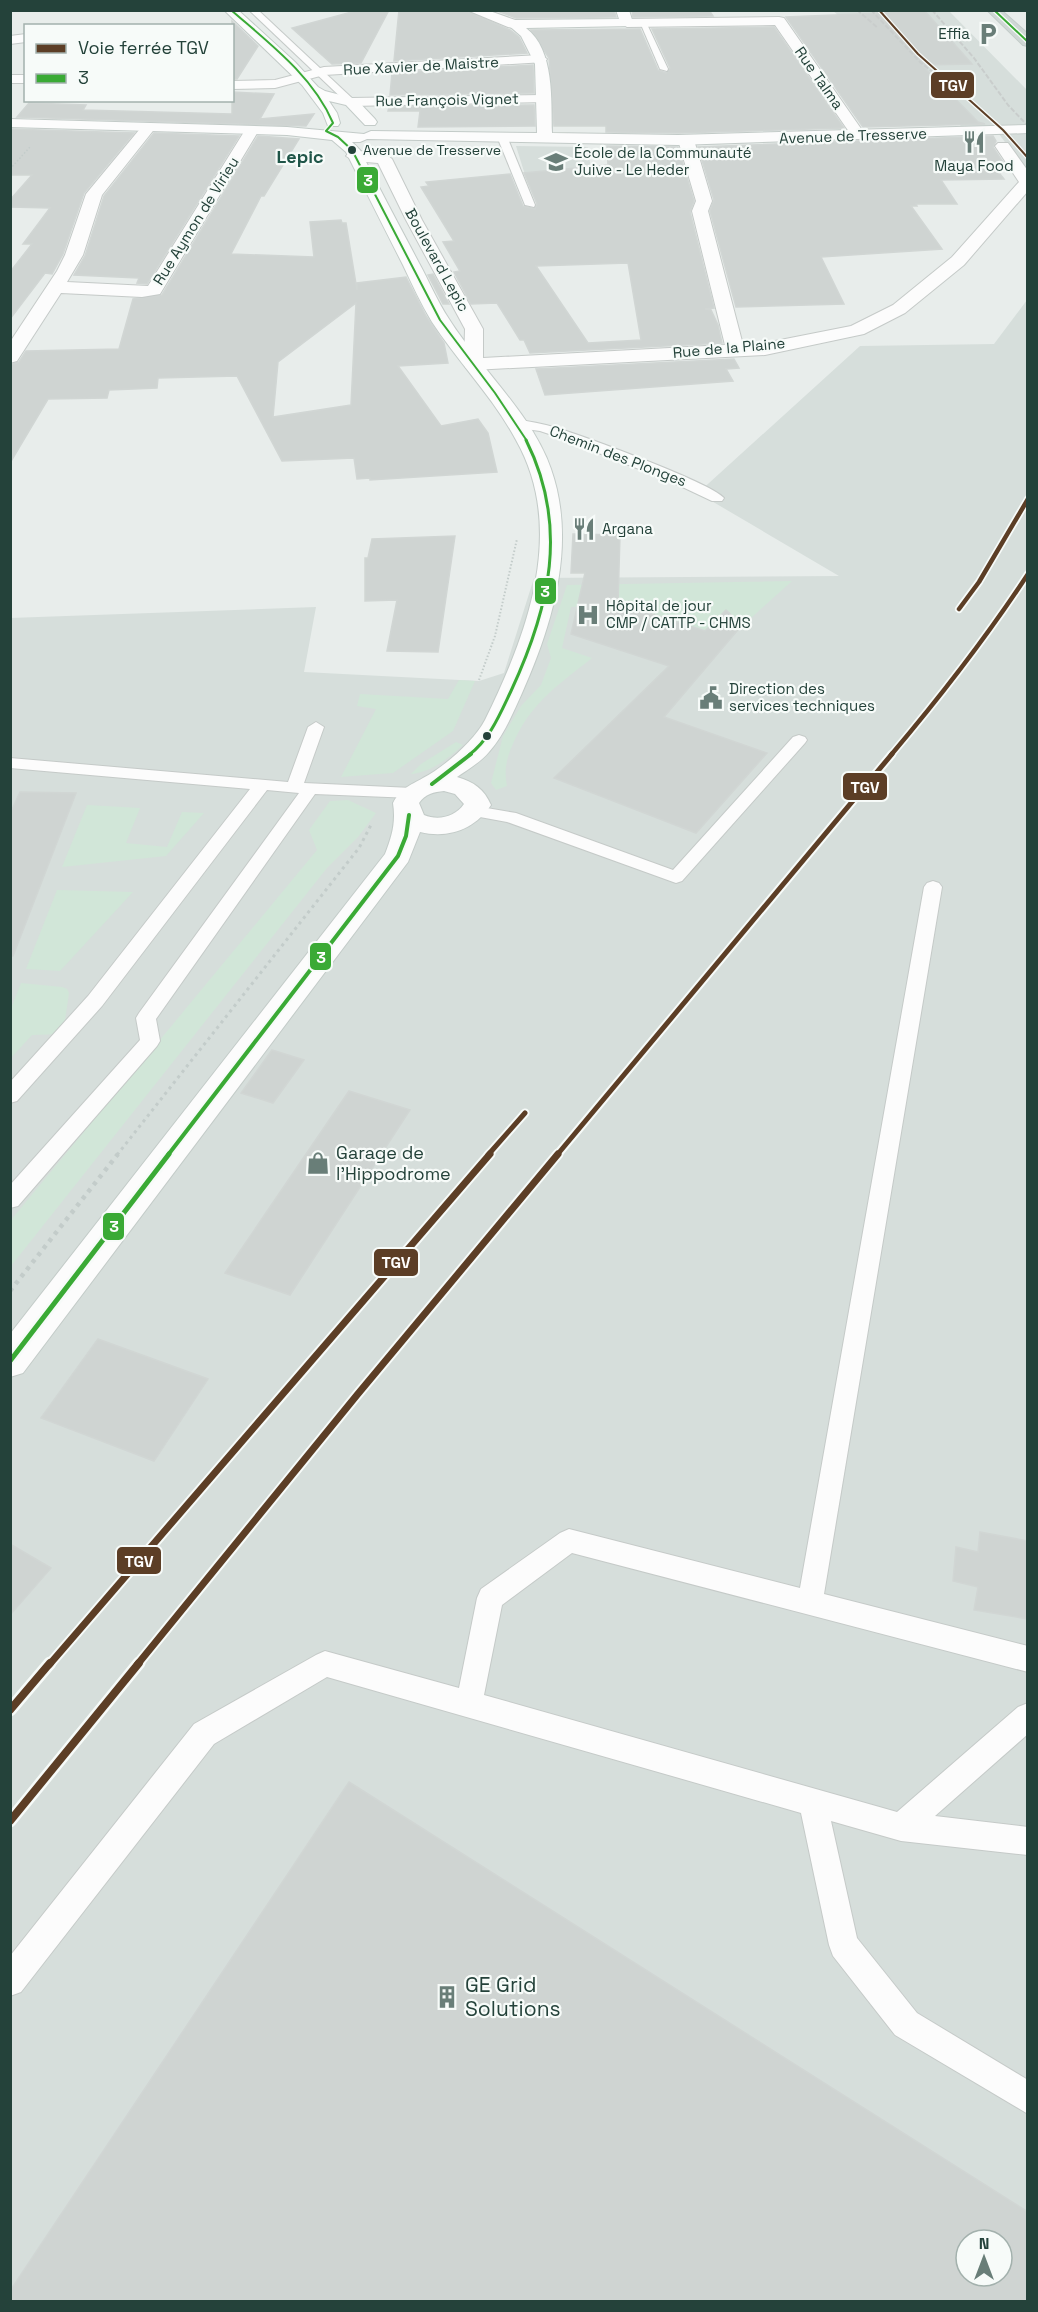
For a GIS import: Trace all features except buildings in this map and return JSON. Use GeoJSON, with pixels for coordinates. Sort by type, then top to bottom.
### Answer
{"type":"FeatureCollection","features":[{"type":"Feature","properties":{"kind":"main road"},"geometry":{"type":"LineString","coordinates":[[993,10],[1028,42]]}},
{"type":"Feature","properties":{"kind":"main road"},"geometry":{"type":"LineString","coordinates":[[1011,10],[1028,27]]}},
{"type":"Feature","properties":{"kind":"street","name":"Boulevard Lepic"},"geometry":{"type":"LineString","coordinates":[[230,10],[303,77],[314,90],[332,115],[331,130],[364,137],[384,159],[414,220],[474,329],[473,364]]}},
{"type":"Feature","properties":{"kind":"street"},"geometry":{"type":"LineString","coordinates":[[473,10],[513,24],[526,34],[540,59],[544,139]]}},
{"type":"Feature","properties":{"kind":"street","name":"Rue Talma"},"geometry":{"type":"LineString","coordinates":[[513,24],[625,17],[642,22],[660,22],[775,16],[859,136]]}},
{"type":"Feature","properties":{"kind":"street","name":"Rue Xavier de Maistre"},"geometry":{"type":"LineString","coordinates":[[234,85],[275,84],[318,72],[540,59]]}},
{"type":"Feature","properties":{"kind":"street"},"geometry":{"type":"LineString","coordinates":[[314,90],[320,94],[351,102]]}},
{"type":"Feature","properties":{"kind":"street","name":"Rue François Vignet"},"geometry":{"type":"LineString","coordinates":[[351,102],[542,99]]}},
{"type":"Feature","properties":{"kind":"street","name":"Boulevard Lepic"},"geometry":{"type":"LineString","coordinates":[[351,102],[440,320],[516,424],[544,476],[550,510],[550,568],[541,611],[520,671],[496,723],[479,748],[408,800]]}},
{"type":"Feature","properties":{"kind":"street"},"geometry":{"type":"LineString","coordinates":[[10,125],[286,131],[331,130],[354,120],[364,137]]}},
{"type":"Feature","properties":{"kind":"street"},"geometry":{"type":"LineString","coordinates":[[10,357],[57,287],[74,255],[94,194],[149,127]]}},
{"type":"Feature","properties":{"kind":"street","name":"Avenue de Tresserve"},"geometry":{"type":"LineString","coordinates":[[364,137],[686,140],[1028,129]]}},
{"type":"Feature","properties":{"kind":"street","name":"Rue Aymon de Virieu"},"geometry":{"type":"LineString","coordinates":[[57,287],[142,292],[154,290],[252,130]]}},
{"type":"Feature","properties":{"kind":"street"},"geometry":{"type":"LineString","coordinates":[[686,140],[704,201],[700,211],[735,350]]}},
{"type":"Feature","properties":{"kind":"street","name":"Rue de la Plaine"},"geometry":{"type":"LineString","coordinates":[[473,364],[765,349],[857,330],[899,309],[958,261],[1027,182],[1003,146]]}},
{"type":"Feature","properties":{"kind":"street","name":"Boulevard Lepic"},"geometry":{"type":"LineString","coordinates":[[474,803],[479,748]]}},
{"type":"Feature","properties":{"kind":"street"},"geometry":{"type":"LineString","coordinates":[[455,785],[474,803],[460,823],[448,826],[426,825],[408,800],[455,785]]}},
{"type":"Feature","properties":{"kind":"street"},"geometry":{"type":"LineString","coordinates":[[10,1362],[398,856],[406,836],[408,800]]}},
{"type":"Feature","properties":{"kind":"street"},"geometry":{"type":"LineString","coordinates":[[398,856],[433,838],[448,826]]}},
{"type":"Feature","properties":{"kind":"lane","name":"Boulevard Lepic"},"geometry":{"type":"LineString","coordinates":[[253,10],[351,102]]}},
{"type":"Feature","properties":{"kind":"lane"},"geometry":{"type":"LineString","coordinates":[[642,22],[664,69]]}},
{"type":"Feature","properties":{"kind":"lane"},"geometry":{"type":"LineString","coordinates":[[503,139],[530,206]]}},
{"type":"Feature","properties":{"kind":"lane","name":"Chemin des Plonges"},"geometry":{"type":"LineString","coordinates":[[516,424],[536,425],[579,440],[693,485],[717,498]]}},
{"type":"Feature","properties":{"kind":"lane"},"geometry":{"type":"LineString","coordinates":[[10,1200],[150,1041],[146,1018],[302,789],[316,727]]}},
{"type":"Feature","properties":{"kind":"lane"},"geometry":{"type":"LineString","coordinates":[[474,803],[676,877],[799,740]]}},
{"type":"Feature","properties":{"kind":"lane"},"geometry":{"type":"LineString","coordinates":[[10,764],[408,800]]}},
{"type":"Feature","properties":{"kind":"lane"},"geometry":{"type":"LineString","coordinates":[[10,1096],[95,1001],[261,786]]}},
{"type":"Feature","properties":{"kind":"lane"},"geometry":{"type":"LineString","coordinates":[[335,792],[408,800]]}},
{"type":"Feature","properties":{"kind":"lane"},"geometry":{"type":"LineString","coordinates":[[810,1603],[933,887]]}},
{"type":"Feature","properties":{"kind":"lane"},"geometry":{"type":"LineString","coordinates":[[469,1704],[490,1598],[569,1540],[1028,1659]]}},
{"type":"Feature","properties":{"kind":"lane"},"geometry":{"type":"LineString","coordinates":[[10,1982],[204,1734],[325,1664],[901,1827],[1028,1841]]}},
{"type":"Feature","properties":{"kind":"lane"},"geometry":{"type":"LineString","coordinates":[[901,1827],[1028,1716]]}},
{"type":"Feature","properties":{"kind":"lane"},"geometry":{"type":"LineString","coordinates":[[813,1802],[844,1945],[906,2024],[1028,2098]]}},
{"type":"Feature","properties":{"kind":"path"},"geometry":{"type":"LineString","coordinates":[[479,681],[495,636],[519,534]]}},
{"type":"Feature","properties":{"kind":"path"},"geometry":{"type":"LineString","coordinates":[[10,1291],[359,848],[408,800]]}},
{"type":"Feature","properties":{"kind":"shaded area"},"geometry":{"type":"Polygon","coordinates":[[[833,11],[949,11],[1027,90],[1027,124],[962,127],[896,61],[833,11]]]}},
{"type":"Feature","properties":{"kind":"shaded area"},"geometry":{"type":"Polygon","coordinates":[[[1027,133],[1027,172],[999,134],[1027,133]]]}},
{"type":"Feature","properties":{"kind":"shaded area","name":"École de la Communauté Juive - Le Heder"},"geometry":{"type":"Polygon","coordinates":[[[516,146],[588,147],[592,178],[526,178],[516,146]]]}},
{"type":"Feature","properties":{"kind":"shaded area"},"geometry":{"type":"Polygon","coordinates":[[[1027,300],[1027,2301],[11,2301],[10,618],[316,607],[304,672],[479,681],[504,673],[534,578],[839,576],[698,493],[860,346],[994,344],[1027,300]]]}},
{"type":"Feature","properties":{"kind":"green space"},"geometry":{"type":"Polygon","coordinates":[[[792,581],[730,637],[618,604],[571,607],[562,648],[592,658],[546,696],[527,718],[508,756],[507,786],[496,790],[491,783],[503,736],[521,706],[541,685],[551,658],[547,644],[567,585],[792,581]]]}},
{"type":"Feature","properties":{"kind":"green space"},"geometry":{"type":"Polygon","coordinates":[[[459,680],[475,681],[453,731],[393,773],[341,777],[376,709],[357,706],[360,694],[448,699],[459,680]]]}},
{"type":"Feature","properties":{"kind":"green space"},"geometry":{"type":"Polygon","coordinates":[[[456,742],[463,745],[445,760],[426,771],[411,774],[421,764],[456,742]]]}},
{"type":"Feature","properties":{"kind":"green space"},"geometry":{"type":"Polygon","coordinates":[[[348,800],[376,813],[358,837],[327,868],[11,1266],[11,1220],[317,850],[309,830],[330,801],[348,800]]]}},
{"type":"Feature","properties":{"kind":"green space"},"geometry":{"type":"Polygon","coordinates":[[[87,805],[140,808],[126,843],[167,847],[182,812],[204,813],[166,856],[62,867],[87,805]]]}},
{"type":"Feature","properties":{"kind":"green space"},"geometry":{"type":"Polygon","coordinates":[[[57,890],[133,892],[60,971],[26,969],[57,890]]]}},
{"type":"Feature","properties":{"kind":"green space"},"geometry":{"type":"Polygon","coordinates":[[[21,983],[62,987],[69,993],[63,1034],[32,1035],[11,1058],[10,1011],[21,983]]]}},
{"type":"Feature","properties":{"kind":"railway"},"geometry":{"type":"LineString","coordinates":[[857,10],[878,28]]}},
{"type":"Feature","properties":{"kind":"railway"},"geometry":{"type":"LineString","coordinates":[[871,10],[921,63],[977,106]]}},
{"type":"Feature","properties":{"kind":"railway"},"geometry":{"type":"LineString","coordinates":[[932,10],[974,58],[1008,105],[1028,126]]}},
{"type":"Feature","properties":{"kind":"rail line","name":"TGV"},"geometry":{"type":"LineString","coordinates":[[879,10],[918,54],[1003,130],[1028,158]]}},
{"type":"Feature","properties":{"kind":"rail line","name":"TGV"},"geometry":{"type":"LineString","coordinates":[[959,609],[979,582],[1028,499]]}},
{"type":"Feature","properties":{"kind":"rail line","name":"TGV"},"geometry":{"type":"LineString","coordinates":[[10,1821],[357,1395],[944,692],[988,634],[1028,574]]}},
{"type":"Feature","properties":{"kind":"rail line","name":"TGV"},"geometry":{"type":"LineString","coordinates":[[10,1710],[525,1113]]}},
{"type":"Feature","properties":{"kind":"transit line","name":"3"},"geometry":{"type":"LineString","coordinates":[[231,10],[289,62],[317,93],[327,108],[333,123],[326,131],[338,137],[352,150],[440,320],[495,393],[526,439],[540,467],[547,492],[551,537],[550,568],[541,611],[520,671],[496,723],[479,748],[432,784]]}},
{"type":"Feature","properties":{"kind":"transit line","name":"3"},"geometry":{"type":"LineString","coordinates":[[994,10],[1028,42]]}},
{"type":"Feature","properties":{"kind":"transit line","name":"3"},"geometry":{"type":"LineString","coordinates":[[10,1361],[398,856],[406,836],[409,815]]}},
{"type":"Feature","properties":{"kind":"place","name":"Effia"},"geometry":{"type":"Point","coordinates":[988,34]}},
{"type":"Feature","properties":{"kind":"place","name":"Maya Food"},"geometry":{"type":"Point","coordinates":[974,142]}},
{"type":"Feature","properties":{"kind":"place","name":"Avenue de Tresserve"},"geometry":{"type":"Point","coordinates":[352,150]}},
{"type":"Feature","properties":{"kind":"place","name":"École de la Communauté Juive - Le Heder"},"geometry":{"type":"Point","coordinates":[556,162]}},
{"type":"Feature","properties":{"kind":"place","name":"Argana"},"geometry":{"type":"Point","coordinates":[584,529]}},
{"type":"Feature","properties":{"kind":"place","name":"Hôpital de jour CMP / CATTP - CHMS"},"geometry":{"type":"Point","coordinates":[588,615]}},
{"type":"Feature","properties":{"kind":"place","name":"Direction des services techniques"},"geometry":{"type":"Point","coordinates":[711,698]}},
{"type":"Feature","properties":{"kind":"place","name":"Garage de l'Hippodrome"},"geometry":{"type":"Point","coordinates":[318,1163]}},
{"type":"Feature","properties":{"kind":"place","name":"GE Grid Solutions"},"geometry":{"type":"Point","coordinates":[447,1997]}},
{"type":"Feature","properties":{"kind":"district","name":"Lepic"},"geometry":{"type":"Point","coordinates":[300,157]}}]}
